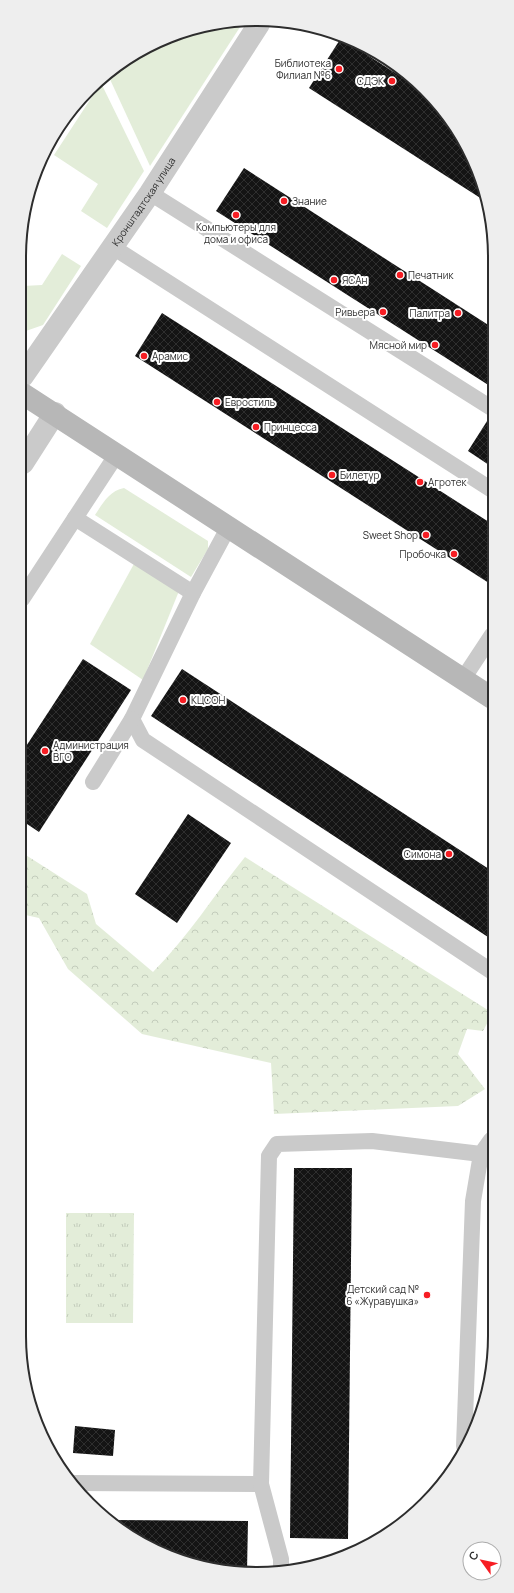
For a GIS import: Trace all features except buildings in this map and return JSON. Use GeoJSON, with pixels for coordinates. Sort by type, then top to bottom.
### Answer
{"type":"FeatureCollection","features":[{"type":"Feature","properties":{"kind":"main road"},"geometry":{"type":"LineString","coordinates":[[26,396],[55,413],[228,528],[488,695]]}},
{"type":"Feature","properties":{"kind":"street","name":"Кронштадтская улица"},"geometry":{"type":"LineString","coordinates":[[26,372],[111,246],[150,193],[258,26]]}},
{"type":"Feature","properties":{"kind":"street"},"geometry":{"type":"LineString","coordinates":[[26,458],[55,413]]}},
{"type":"Feature","properties":{"kind":"lane"},"geometry":{"type":"LineString","coordinates":[[150,193],[488,405]]}},
{"type":"Feature","properties":{"kind":"lane"},"geometry":{"type":"LineString","coordinates":[[111,246],[488,487]]}},
{"type":"Feature","properties":{"kind":"lane"},"geometry":{"type":"LineString","coordinates":[[26,593],[117,454]]}},
{"type":"Feature","properties":{"kind":"lane"},"geometry":{"type":"LineString","coordinates":[[75,518],[193,593]]}},
{"type":"Feature","properties":{"kind":"lane"},"geometry":{"type":"LineString","coordinates":[[93,782],[132,719],[193,593],[228,528]]}},
{"type":"Feature","properties":{"kind":"lane"},"geometry":{"type":"LineString","coordinates":[[463,679],[488,641]]}},
{"type":"Feature","properties":{"kind":"lane"},"geometry":{"type":"LineString","coordinates":[[132,719],[143,740],[488,969]]}},
{"type":"Feature","properties":{"kind":"lane"},"geometry":{"type":"LineString","coordinates":[[281,1566],[281,1559],[261,1484],[269,1156],[277,1144],[372,1141],[481,1154]]}},
{"type":"Feature","properties":{"kind":"lane"},"geometry":{"type":"LineString","coordinates":[[464,1437],[473,1201],[481,1154],[488,1144]]}},
{"type":"Feature","properties":{"kind":"lane"},"geometry":{"type":"LineString","coordinates":[[79,1483],[261,1484]]}},
{"type":"Feature","properties":{"kind":"green space"},"geometry":{"type":"Polygon","coordinates":[[[241,26],[150,166],[110,79],[142,57],[183,38],[212,30],[241,26]]]}},
{"type":"Feature","properties":{"kind":"green space"},"geometry":{"type":"Polygon","coordinates":[[[102,86],[144,171],[107,228],[81,211],[98,184],[54,155],[93,95],[102,86]]]}},
{"type":"Feature","properties":{"kind":"green space"},"geometry":{"type":"Polygon","coordinates":[[[62,254],[81,266],[43,325],[26,331],[26,286],[42,285],[62,254]]]}},
{"type":"Feature","properties":{"kind":"green space"},"geometry":{"type":"Polygon","coordinates":[[[124,488],[208,541],[208,549],[191,577],[95,515],[110,495],[124,488]]]}},
{"type":"Feature","properties":{"kind":"green space"},"geometry":{"type":"Polygon","coordinates":[[[135,562],[179,591],[143,680],[90,644],[135,562]]]}},
{"type":"Feature","properties":{"kind":"green space"},"geometry":{"type":"Polygon","coordinates":[[[26,855],[87,894],[96,924],[153,972],[178,945],[245,857],[488,1010],[488,1022],[483,1031],[467,1029],[458,1054],[485,1089],[458,1106],[274,1114],[271,1063],[142,1034],[68,969],[39,918],[26,915],[26,855]]]}},
{"type":"Feature","properties":{"kind":"green space"},"geometry":{"type":"Polygon","coordinates":[[[66,1213],[134,1213],[133,1323],[66,1323],[66,1213]]]}},
{"type":"Feature","properties":{"kind":"place","name":"Библиотека Филиал №6"},"geometry":{"type":"Point","coordinates":[339,69]}},
{"type":"Feature","properties":{"kind":"place","name":"СДЭК"},"geometry":{"type":"Point","coordinates":[392,81]}},
{"type":"Feature","properties":{"kind":"place","name":"Знание"},"geometry":{"type":"Point","coordinates":[284,201]}},
{"type":"Feature","properties":{"kind":"place","name":"Компьютеры для дома и офиса"},"geometry":{"type":"Point","coordinates":[236,215]}},
{"type":"Feature","properties":{"kind":"place","name":"Печатник"},"geometry":{"type":"Point","coordinates":[400,275]}},
{"type":"Feature","properties":{"kind":"place","name":"ЯСАн"},"geometry":{"type":"Point","coordinates":[334,280]}},
{"type":"Feature","properties":{"kind":"place","name":"Ривьера"},"geometry":{"type":"Point","coordinates":[383,312]}},
{"type":"Feature","properties":{"kind":"place","name":"Палитра"},"geometry":{"type":"Point","coordinates":[458,313]}},
{"type":"Feature","properties":{"kind":"place","name":"Мясной мир"},"geometry":{"type":"Point","coordinates":[435,345]}},
{"type":"Feature","properties":{"kind":"place","name":"Арамис"},"geometry":{"type":"Point","coordinates":[144,356]}},
{"type":"Feature","properties":{"kind":"place","name":"Евростиль"},"geometry":{"type":"Point","coordinates":[217,402]}},
{"type":"Feature","properties":{"kind":"place","name":"Принцесса"},"geometry":{"type":"Point","coordinates":[256,427]}},
{"type":"Feature","properties":{"kind":"place","name":"Билетур"},"geometry":{"type":"Point","coordinates":[332,475]}},
{"type":"Feature","properties":{"kind":"place","name":"Агротек"},"geometry":{"type":"Point","coordinates":[420,482]}},
{"type":"Feature","properties":{"kind":"place","name":"Sweet Shop"},"geometry":{"type":"Point","coordinates":[426,535]}},
{"type":"Feature","properties":{"kind":"place","name":"Пробочка"},"geometry":{"type":"Point","coordinates":[454,554]}},
{"type":"Feature","properties":{"kind":"place","name":"КЦСОН"},"geometry":{"type":"Point","coordinates":[183,700]}},
{"type":"Feature","properties":{"kind":"place","name":"Администрация ВГО"},"geometry":{"type":"Point","coordinates":[45,751]}},
{"type":"Feature","properties":{"kind":"place","name":"Симона"},"geometry":{"type":"Point","coordinates":[449,854]}},
{"type":"Feature","properties":{"kind":"place","name":"Детский сад № 6 «Журавушка»"},"geometry":{"type":"Point","coordinates":[427,1295]}}]}
